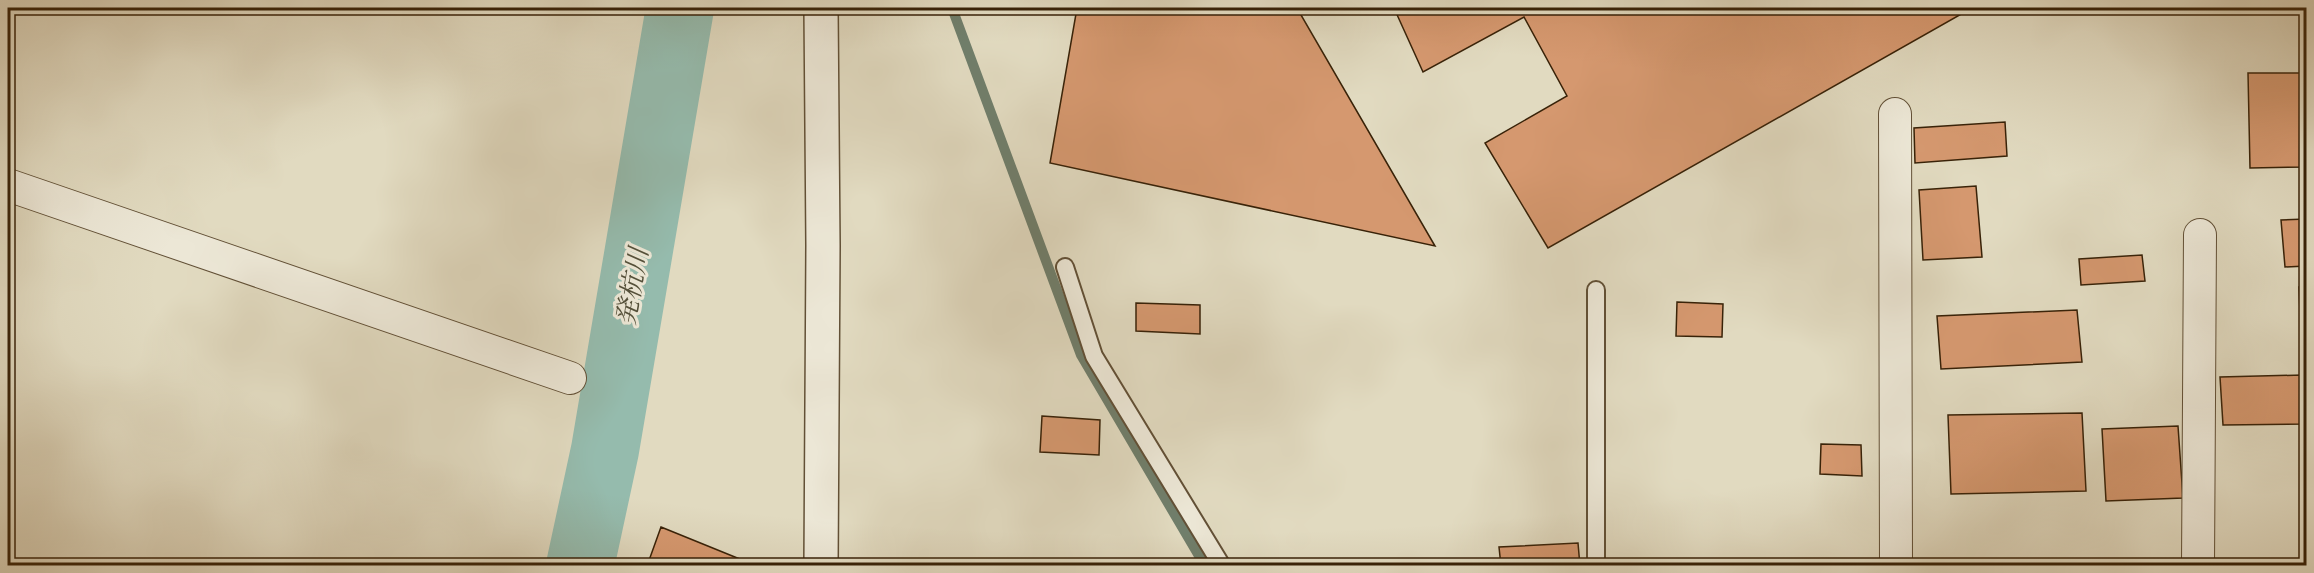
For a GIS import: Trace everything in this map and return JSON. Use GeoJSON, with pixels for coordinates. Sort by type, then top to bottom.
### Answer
{"type":"FeatureCollection","features":[{"type":"Feature","properties":{"kind":"street"},"geometry":{"type":"LineString","coordinates":[[821,8],[823,246],[821,566]]}},
{"type":"Feature","properties":{"kind":"street"},"geometry":{"type":"LineString","coordinates":[[1895,114],[1896,566]]}},
{"type":"Feature","properties":{"kind":"street"},"geometry":{"type":"LineString","coordinates":[[8,184],[570,378]]}},
{"type":"Feature","properties":{"kind":"street"},"geometry":{"type":"LineString","coordinates":[[2198,566],[2200,235]]}},
{"type":"Feature","properties":{"kind":"lane"},"geometry":{"type":"LineString","coordinates":[[1065,267],[1094,356],[1222,566]]}},
{"type":"Feature","properties":{"kind":"lane"},"geometry":{"type":"LineString","coordinates":[[1596,290],[1596,566]]}},
{"type":"Feature","properties":{"kind":"building"},"geometry":{"type":"Polygon","coordinates":[[[1077,8],[1297,8],[1435,246],[1050,163],[1077,8]]]}},
{"type":"Feature","properties":{"kind":"building"},"geometry":{"type":"Polygon","coordinates":[[[1394,8],[1972,8],[1548,248],[1485,143],[1567,96],[1524,17],[1423,72],[1394,8]]]}},
{"type":"Feature","properties":{"kind":"building"},"geometry":{"type":"Polygon","coordinates":[[[2248,73],[2306,73],[2306,167],[2250,168],[2248,73]]]}},
{"type":"Feature","properties":{"kind":"building"},"geometry":{"type":"Polygon","coordinates":[[[2005,122],[2007,156],[1915,163],[1914,128],[2005,122]]]}},
{"type":"Feature","properties":{"kind":"building"},"geometry":{"type":"Polygon","coordinates":[[[1976,186],[1982,257],[1923,260],[1919,190],[1976,186]]]}},
{"type":"Feature","properties":{"kind":"building"},"geometry":{"type":"Polygon","coordinates":[[[2306,219],[2306,266],[2285,267],[2281,220],[2306,219]]]}},
{"type":"Feature","properties":{"kind":"building"},"geometry":{"type":"Polygon","coordinates":[[[2142,255],[2145,281],[2081,285],[2079,259],[2142,255]]]}},
{"type":"Feature","properties":{"kind":"building"},"geometry":{"type":"Polygon","coordinates":[[[2299,287],[2306,287],[2306,338],[2301,338],[2299,287]]]}},
{"type":"Feature","properties":{"kind":"building"},"geometry":{"type":"Polygon","coordinates":[[[1677,302],[1723,304],[1722,337],[1676,336],[1677,302]]]}},
{"type":"Feature","properties":{"kind":"building"},"geometry":{"type":"Polygon","coordinates":[[[1136,303],[1200,305],[1200,334],[1136,331],[1136,303]]]}},
{"type":"Feature","properties":{"kind":"building"},"geometry":{"type":"Polygon","coordinates":[[[2077,310],[2082,362],[1941,369],[1937,316],[2077,310]]]}},
{"type":"Feature","properties":{"kind":"building"},"geometry":{"type":"Polygon","coordinates":[[[2301,358],[2306,358],[2306,424],[2304,424],[2301,358]]]}},
{"type":"Feature","properties":{"kind":"building"},"geometry":{"type":"Polygon","coordinates":[[[2302,375],[2304,424],[2223,425],[2220,377],[2302,375]]]}},
{"type":"Feature","properties":{"kind":"building"},"geometry":{"type":"Polygon","coordinates":[[[2082,413],[2086,491],[1951,494],[1948,415],[2082,413]]]}},
{"type":"Feature","properties":{"kind":"building"},"geometry":{"type":"Polygon","coordinates":[[[1042,416],[1100,420],[1099,455],[1040,452],[1042,416]]]}},
{"type":"Feature","properties":{"kind":"building"},"geometry":{"type":"Polygon","coordinates":[[[2178,426],[2183,498],[2106,501],[2102,429],[2178,426]]]}},
{"type":"Feature","properties":{"kind":"building"},"geometry":{"type":"Polygon","coordinates":[[[1821,444],[1861,445],[1862,476],[1820,474],[1821,444]]]}},
{"type":"Feature","properties":{"kind":"building"},"geometry":{"type":"Polygon","coordinates":[[[661,527],[757,566],[647,566],[661,527]]]}},
{"type":"Feature","properties":{"kind":"building"},"geometry":{"type":"Polygon","coordinates":[[[1578,543],[1580,566],[1501,566],[1499,547],[1578,543]]]}},
{"type":"Feature","properties":{"kind":"building"},"geometry":{"type":"Polygon","coordinates":[[[1296,559],[1299,566],[1281,566],[1296,559]]]}},
{"type":"Feature","properties":{"kind":"waterway","name":"発杭川"},"geometry":{"type":"LineString","coordinates":[[580,566],[605,450],[680,8]]}},
{"type":"Feature","properties":{"kind":"waterway"},"geometry":{"type":"LineString","coordinates":[[952,8],[1081,355],[1205,566]]}}]}
